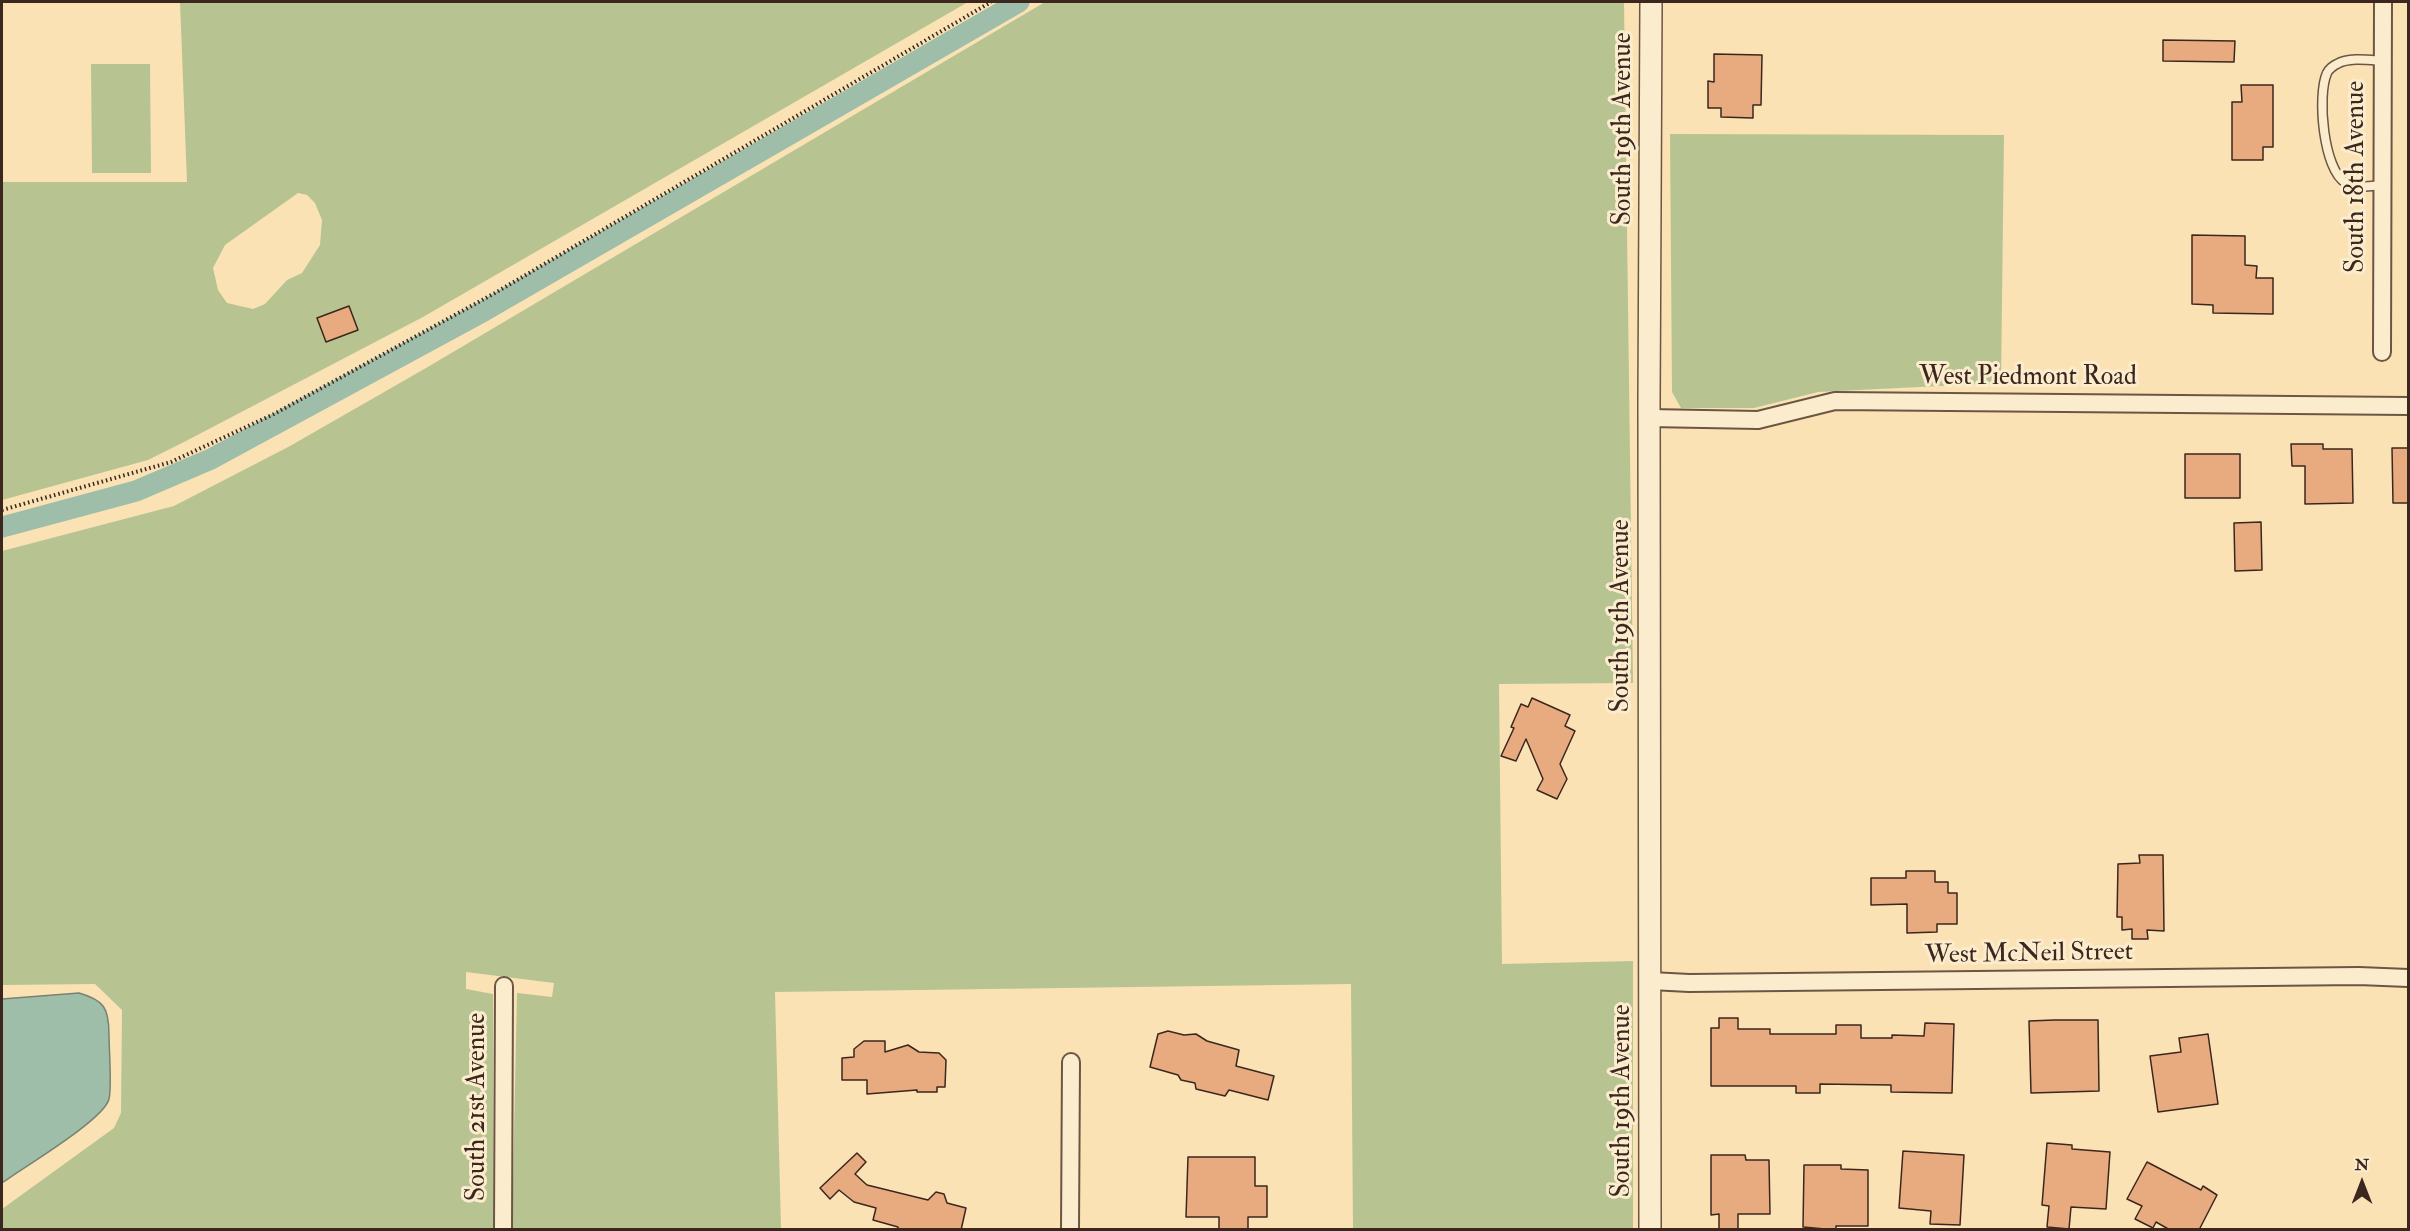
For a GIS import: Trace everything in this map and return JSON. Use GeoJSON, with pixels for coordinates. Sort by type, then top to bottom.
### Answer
{"type":"FeatureCollection","features":[{"type":"Feature","properties":{"kind":"street","name":"South 19th Avenue"},"geometry":{"type":"LineString","coordinates":[[1650,1230],[1651,2]]}},
{"type":"Feature","properties":{"kind":"street","name":"South 18th Avenue"},"geometry":{"type":"LineString","coordinates":[[2382,352],[2383,2]]}},
{"type":"Feature","properties":{"kind":"street","name":"West Piedmont Road"},"geometry":{"type":"LineString","coordinates":[[1649,418],[1758,420],[1835,401],[2409,406]]}},
{"type":"Feature","properties":{"kind":"street","name":"West McNeil Street"},"geometry":{"type":"LineString","coordinates":[[1650,981],[1689,983],[2060,981],[2359,976],[2409,978]]}},
{"type":"Feature","properties":{"kind":"street","name":"South 21st Avenue"},"geometry":{"type":"LineString","coordinates":[[503,1230],[504,986]]}},
{"type":"Feature","properties":{"kind":"street"},"geometry":{"type":"LineString","coordinates":[[1070,1230],[1071,1062]]}},
{"type":"Feature","properties":{"kind":"lane"},"geometry":{"type":"LineString","coordinates":[[2382,185],[2357,186],[2344,182],[2332,167],[2324,132],[2323,95],[2327,72],[2338,63],[2358,60],[2383,61]]}},
{"type":"Feature","properties":{"kind":"path"},"geometry":{"type":"LineString","coordinates":[[2,510],[171,462],[274,414],[495,293],[991,2]]}},
{"type":"Feature","properties":{"kind":"green space"},"geometry":{"type":"Polygon","coordinates":[[[180,2],[968,2],[423,317],[184,442],[148,460],[2,500],[2,182],[187,182],[180,2]],[[298,193],[225,245],[213,268],[218,290],[227,303],[253,309],[265,304],[287,280],[302,273],[320,245],[322,220],[315,203],[307,195],[298,193]]]}},
{"type":"Feature","properties":{"kind":"green space"},"geometry":{"type":"Polygon","coordinates":[[[1045,2],[1624,2],[1633,683],[1499,684],[1502,964],[1633,961],[1633,1229],[1353,1229],[1351,984],[775,992],[781,1229],[512,1229],[517,993],[552,997],[554,983],[466,972],[466,989],[493,994],[493,1229],[2,1229],[2,1209],[114,1128],[121,1113],[122,1010],[95,984],[2,985],[2,551],[174,506],[290,446],[1045,2]]]}},
{"type":"Feature","properties":{"kind":"green space"},"geometry":{"type":"Polygon","coordinates":[[[91,64],[150,64],[151,173],[92,173],[91,64]]]}},
{"type":"Feature","properties":{"kind":"green space"},"geometry":{"type":"Polygon","coordinates":[[[1670,134],[2004,135],[2001,383],[1818,392],[1754,408],[1681,408],[1672,392],[1670,134]]]}},
{"type":"Feature","properties":{"kind":"shaded area"},"geometry":{"type":"Polygon","coordinates":[[[79,993],[99,1002],[108,1018],[109,1099],[104,1108],[78,1131],[2,1183],[2,999],[79,993]]]}},
{"type":"Feature","properties":{"kind":"building"},"geometry":{"type":"Polygon","coordinates":[[[2163,40],[2235,41],[2234,62],[2163,61],[2163,40]]]}},
{"type":"Feature","properties":{"kind":"building"},"geometry":{"type":"Polygon","coordinates":[[[1714,54],[1762,55],[1761,105],[1753,105],[1753,118],[1721,117],[1721,108],[1708,108],[1708,81],[1714,82],[1714,54]]]}},
{"type":"Feature","properties":{"kind":"building"},"geometry":{"type":"Polygon","coordinates":[[[2241,85],[2273,85],[2273,147],[2263,147],[2263,160],[2232,160],[2232,102],[2242,102],[2241,85]]]}},
{"type":"Feature","properties":{"kind":"building"},"geometry":{"type":"Polygon","coordinates":[[[2192,235],[2245,236],[2245,265],[2257,266],[2256,278],[2273,278],[2273,314],[2213,313],[2213,305],[2192,304],[2192,235]]]}},
{"type":"Feature","properties":{"kind":"building"},"geometry":{"type":"Polygon","coordinates":[[[349,306],[358,330],[326,342],[317,318],[349,306]]]}},
{"type":"Feature","properties":{"kind":"building"},"geometry":{"type":"Polygon","coordinates":[[[2291,444],[2323,444],[2323,449],[2352,449],[2353,503],[2305,504],[2305,466],[2292,466],[2291,444]]]}},
{"type":"Feature","properties":{"kind":"building"},"geometry":{"type":"Polygon","coordinates":[[[2392,448],[2409,448],[2409,503],[2393,503],[2392,448]]]}},
{"type":"Feature","properties":{"kind":"building"},"geometry":{"type":"Polygon","coordinates":[[[2185,454],[2240,454],[2240,498],[2185,498],[2185,454]]]}},
{"type":"Feature","properties":{"kind":"building"},"geometry":{"type":"Polygon","coordinates":[[[2261,522],[2262,570],[2235,571],[2234,523],[2261,522]]]}},
{"type":"Feature","properties":{"kind":"building"},"geometry":{"type":"Polygon","coordinates":[[[1532,698],[1570,715],[1565,726],[1575,731],[1560,764],[1567,779],[1557,799],[1537,790],[1543,779],[1526,739],[1516,761],[1501,756],[1514,728],[1511,727],[1521,704],[1528,707],[1532,698]]]}},
{"type":"Feature","properties":{"kind":"building"},"geometry":{"type":"Polygon","coordinates":[[[2139,855],[2163,855],[2164,931],[2147,930],[2148,939],[2132,939],[2132,929],[2122,930],[2122,917],[2117,917],[2118,864],[2140,863],[2139,855]]]}},
{"type":"Feature","properties":{"kind":"building"},"geometry":{"type":"Polygon","coordinates":[[[1906,871],[1935,871],[1935,882],[1948,882],[1948,893],[1957,893],[1957,924],[1937,924],[1937,932],[1907,933],[1907,904],[1871,905],[1871,878],[1906,878],[1906,871]]]}},
{"type":"Feature","properties":{"kind":"building"},"geometry":{"type":"Polygon","coordinates":[[[1719,1018],[1738,1018],[1738,1029],[1770,1029],[1770,1034],[1836,1034],[1836,1025],[1861,1025],[1861,1038],[1892,1038],[1892,1035],[1924,1036],[1925,1023],[1954,1024],[1952,1093],[1891,1092],[1891,1085],[1820,1084],[1820,1093],[1796,1093],[1796,1086],[1711,1086],[1711,1028],[1719,1028],[1719,1018]]]}},
{"type":"Feature","properties":{"kind":"building"},"geometry":{"type":"Polygon","coordinates":[[[2098,1020],[2099,1091],[2031,1093],[2029,1021],[2098,1020]]]}},
{"type":"Feature","properties":{"kind":"building"},"geometry":{"type":"Polygon","coordinates":[[[1168,1031],[1184,1035],[1196,1034],[1207,1041],[1239,1050],[1236,1066],[1274,1076],[1268,1100],[1229,1090],[1225,1096],[1196,1089],[1195,1083],[1181,1080],[1178,1075],[1150,1067],[1158,1034],[1168,1031]]]}},
{"type":"Feature","properties":{"kind":"building"},"geometry":{"type":"Polygon","coordinates":[[[2208,1034],[2218,1104],[2158,1112],[2150,1056],[2181,1052],[2179,1038],[2208,1034]]]}},
{"type":"Feature","properties":{"kind":"building"},"geometry":{"type":"Polygon","coordinates":[[[864,1041],[885,1041],[885,1052],[908,1045],[919,1052],[939,1053],[946,1060],[945,1087],[937,1087],[937,1092],[917,1092],[917,1090],[867,1094],[867,1080],[842,1080],[842,1058],[854,1057],[854,1049],[864,1041]]]}},
{"type":"Feature","properties":{"kind":"building"},"geometry":{"type":"Polygon","coordinates":[[[2047,1143],[2072,1145],[2072,1149],[2110,1152],[2106,1209],[2071,1207],[2069,1229],[2047,1227],[2049,1206],[2042,1205],[2047,1143]]]}},
{"type":"Feature","properties":{"kind":"building"},"geometry":{"type":"Polygon","coordinates":[[[1903,1151],[1964,1155],[1960,1225],[1930,1224],[1931,1211],[1899,1208],[1903,1151]]]}},
{"type":"Feature","properties":{"kind":"building"},"geometry":{"type":"Polygon","coordinates":[[[857,1153],[866,1162],[855,1174],[867,1185],[928,1200],[936,1192],[944,1194],[947,1203],[966,1208],[961,1230],[898,1230],[898,1227],[873,1220],[876,1208],[854,1202],[839,1190],[830,1199],[820,1188],[857,1153]]]}},
{"type":"Feature","properties":{"kind":"building"},"geometry":{"type":"Polygon","coordinates":[[[1711,1155],[1745,1155],[1746,1160],[1769,1160],[1770,1214],[1738,1214],[1738,1230],[1719,1230],[1719,1214],[1711,1215],[1711,1155]]]}},
{"type":"Feature","properties":{"kind":"building"},"geometry":{"type":"Polygon","coordinates":[[[1188,1157],[1255,1157],[1255,1186],[1267,1186],[1267,1217],[1248,1217],[1248,1230],[1219,1230],[1219,1217],[1186,1217],[1188,1157]]]}},
{"type":"Feature","properties":{"kind":"building"},"geometry":{"type":"Polygon","coordinates":[[[2147,1162],[2201,1190],[2203,1186],[2217,1195],[2199,1230],[2170,1230],[2156,1222],[2153,1228],[2135,1219],[2142,1206],[2127,1199],[2147,1162]]]}},
{"type":"Feature","properties":{"kind":"building"},"geometry":{"type":"Polygon","coordinates":[[[1804,1165],[1841,1165],[1841,1169],[1868,1170],[1868,1226],[1836,1226],[1836,1230],[1803,1227],[1804,1165]]]}},
{"type":"Feature","properties":{"kind":"waterway"},"geometry":{"type":"LineString","coordinates":[[2,527],[136,491],[211,459],[484,311],[1019,2]]}}]}
